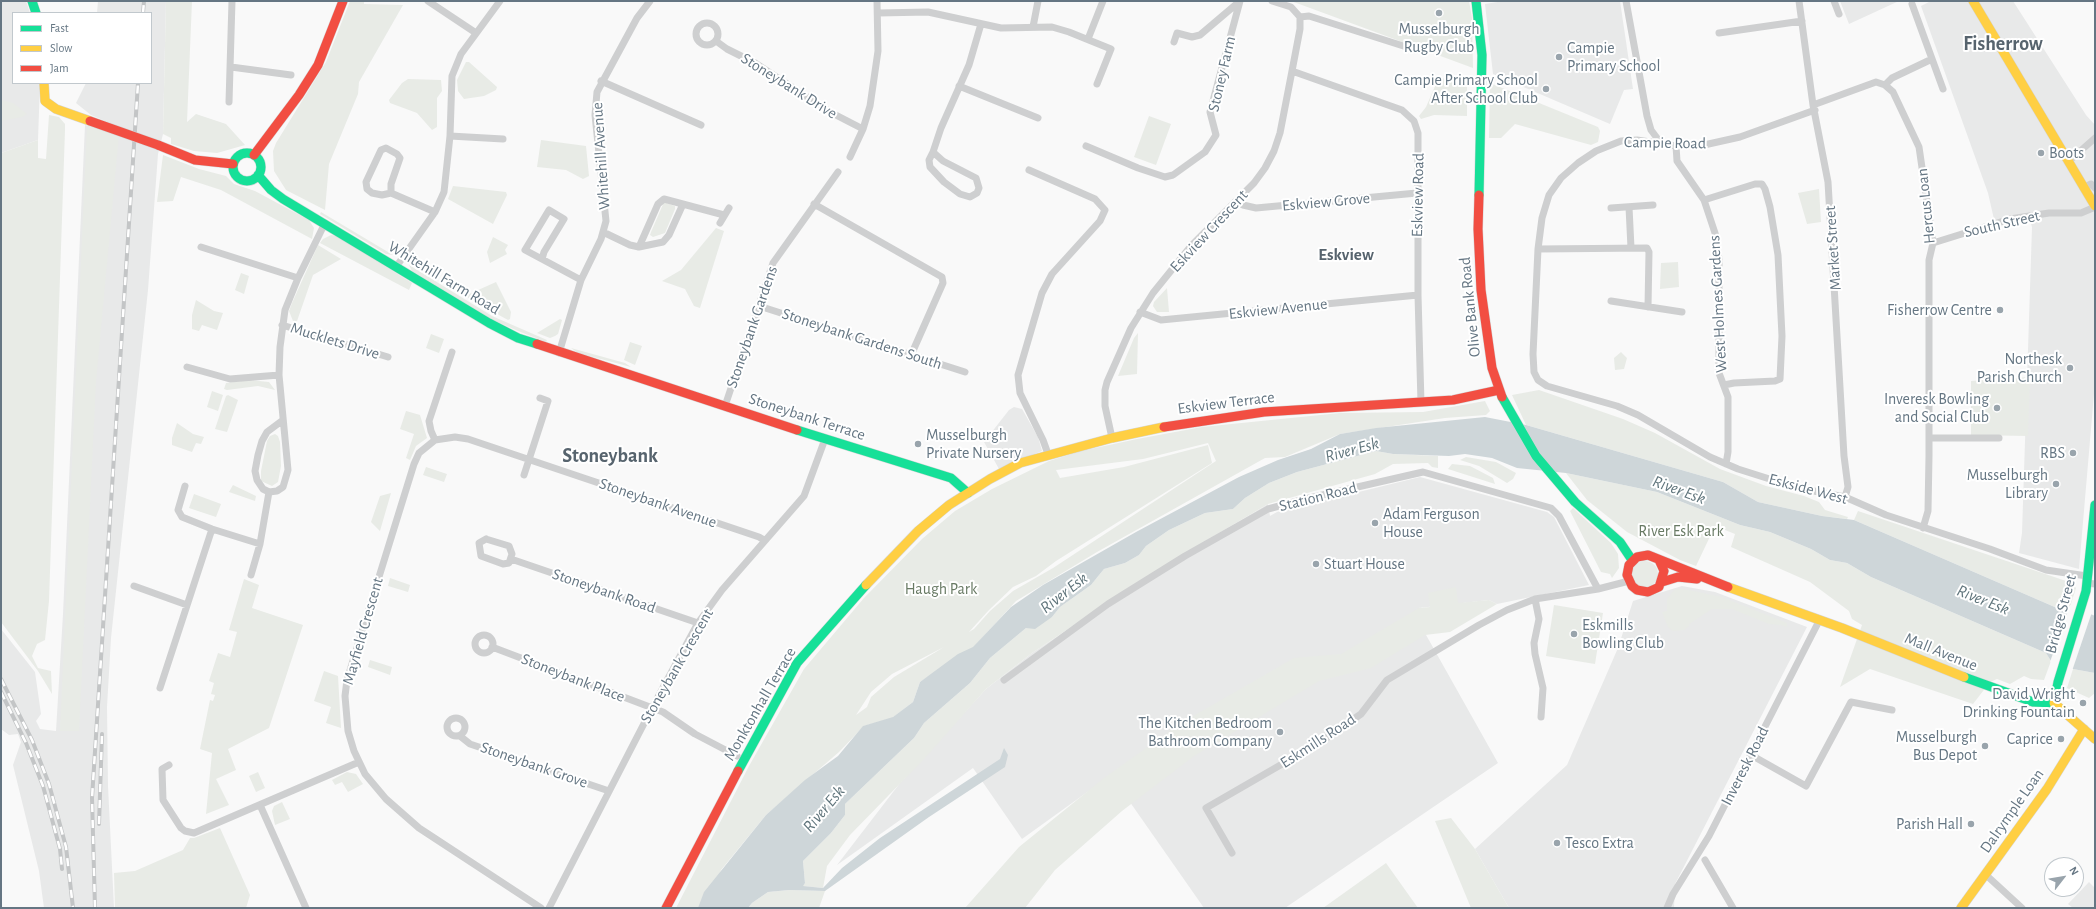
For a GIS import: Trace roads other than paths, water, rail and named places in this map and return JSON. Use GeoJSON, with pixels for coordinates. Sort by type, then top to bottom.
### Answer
{"type":"FeatureCollection","features":[{"type":"Feature","properties":{"kind":"main road"},"geometry":{"type":"LineString","coordinates":[[32,1],[36,12]]}},
{"type":"Feature","properties":{"kind":"main road"},"geometry":{"type":"LineString","coordinates":[[254,155],[299,94],[318,65],[341,1]]}},
{"type":"Feature","properties":{"kind":"main road","name":"Olive Bank Road"},"geometry":{"type":"LineString","coordinates":[[1476,1],[1482,55],[1478,229],[1481,290],[1488,349],[1498,390],[1512,417],[1536,456],[1559,485],[1575,502],[1610,531],[1626,549],[1632,560]]}},
{"type":"Feature","properties":{"kind":"main road"},"geometry":{"type":"LineString","coordinates":[[1973,1],[2095,206]]}},
{"type":"Feature","properties":{"kind":"main road"},"geometry":{"type":"LineString","coordinates":[[44,84],[45,101],[56,109],[158,145],[195,160],[233,164]]}},
{"type":"Feature","properties":{"kind":"main road"},"geometry":{"type":"LineString","coordinates":[[233,164],[241,154],[254,155]]}},
{"type":"Feature","properties":{"kind":"main road"},"geometry":{"type":"LineString","coordinates":[[233,164],[235,173],[241,179],[250,180],[258,175],[260,164],[254,155]]}},
{"type":"Feature","properties":{"kind":"main road","name":"Whitehill Farm Road"},"geometry":{"type":"LineString","coordinates":[[258,175],[271,190],[283,199],[489,323],[518,338],[559,353],[632,376]]}},
{"type":"Feature","properties":{"kind":"main road","name":"Stoneybank Terrace"},"geometry":{"type":"LineString","coordinates":[[632,376],[825,439],[951,478],[968,493]]}},
{"type":"Feature","properties":{"kind":"main road","name":"Eskview Terrace"},"geometry":{"type":"LineString","coordinates":[[968,493],[1005,471],[1048,454],[1112,438],[1191,422],[1264,412],[1421,404],[1464,398],[1498,390]]}},
{"type":"Feature","properties":{"kind":"main road","name":"Monktonhall Terrace"},"geometry":{"type":"LineString","coordinates":[[666,908],[772,707],[797,664],[838,614],[918,531],[949,505],[968,493]]}},
{"type":"Feature","properties":{"kind":"main road","name":"Bridge Street"},"geometry":{"type":"LineString","coordinates":[[2054,703],[2058,682],[2089,583],[2095,505]]}},
{"type":"Feature","properties":{"kind":"main road"},"geometry":{"type":"LineString","coordinates":[[1659,560],[1664,571],[1662,582],[1659,587],[1648,592],[1637,590],[1629,581],[1628,570],[1632,560],[1642,555],[1648,555],[1717,583]]}},
{"type":"Feature","properties":{"kind":"main road"},"geometry":{"type":"LineString","coordinates":[[1662,582],[1678,577],[1717,583]]}},
{"type":"Feature","properties":{"kind":"main road","name":"Mall Avenue"},"geometry":{"type":"LineString","coordinates":[[1717,583],[1819,621],[1842,628],[1996,690],[2033,702],[2054,703]]}},
{"type":"Feature","properties":{"kind":"main road"},"geometry":{"type":"LineString","coordinates":[[2054,703],[2095,739]]}},
{"type":"Feature","properties":{"kind":"main road","name":"Dalrymple Loan"},"geometry":{"type":"LineString","coordinates":[[1961,908],[2047,789],[2084,729]]}},
{"type":"Feature","properties":{"kind":"street"},"geometry":{"type":"LineString","coordinates":[[229,102],[232,1]]}},
{"type":"Feature","properties":{"kind":"street"},"geometry":{"type":"LineString","coordinates":[[428,1],[476,34]]}},
{"type":"Feature","properties":{"kind":"street"},"geometry":{"type":"LineString","coordinates":[[396,267],[435,212],[444,192],[450,136],[452,76],[461,54],[500,1]]}},
{"type":"Feature","properties":{"kind":"street","name":"Whitehill Avenue"},"geometry":{"type":"LineString","coordinates":[[559,353],[581,280],[603,232],[606,221],[595,115],[597,92],[601,81],[637,18],[650,1]]}},
{"type":"Feature","properties":{"kind":"street"},"geometry":{"type":"LineString","coordinates":[[850,158],[863,129],[870,106],[875,71],[878,13],[877,1]]}},
{"type":"Feature","properties":{"kind":"street"},"geometry":{"type":"LineString","coordinates":[[1033,27],[1038,1]]}},
{"type":"Feature","properties":{"kind":"street"},"geometry":{"type":"LineString","coordinates":[[1088,39],[1103,1]]}},
{"type":"Feature","properties":{"kind":"street"},"geometry":{"type":"LineString","coordinates":[[1174,42],[1177,32],[1192,37],[1200,35],[1240,1]]}},
{"type":"Feature","properties":{"kind":"street","name":"Stoney Farm"},"geometry":{"type":"LineString","coordinates":[[1086,146],[1138,168],[1164,177],[1173,175],[1205,152],[1216,135],[1210,112],[1240,1]]}},
{"type":"Feature","properties":{"kind":"street"},"geometry":{"type":"LineString","coordinates":[[1272,1],[1292,7],[1300,17],[1309,16],[1416,50]]}},
{"type":"Feature","properties":{"kind":"street"},"geometry":{"type":"LineString","coordinates":[[1626,1],[1647,116],[1651,130],[1660,142]]}},
{"type":"Feature","properties":{"kind":"street","name":"Market Street"},"geometry":{"type":"LineString","coordinates":[[1799,1],[1814,108],[1828,182],[1844,456],[1848,487],[1845,497]]}},
{"type":"Feature","properties":{"kind":"street"},"geometry":{"type":"LineString","coordinates":[[1834,1],[1840,14]]}},
{"type":"Feature","properties":{"kind":"street"},"geometry":{"type":"LineString","coordinates":[[1912,4],[1944,89]]}},
{"type":"Feature","properties":{"kind":"street"},"geometry":{"type":"LineString","coordinates":[[878,13],[928,12],[1001,28],[1052,28],[1088,39],[1111,49],[1097,84]]}},
{"type":"Feature","properties":{"kind":"street","name":"Eskview Crescent"},"geometry":{"type":"LineString","coordinates":[[1112,438],[1105,406],[1107,382],[1140,312],[1191,246],[1258,178],[1274,151],[1280,133],[1300,29],[1300,17]]}},
{"type":"Feature","properties":{"kind":"street"},"geometry":{"type":"LineString","coordinates":[[1722,30],[1802,21]]}},
{"type":"Feature","properties":{"kind":"street"},"geometry":{"type":"LineString","coordinates":[[933,152],[943,161],[976,178],[979,188],[977,193],[970,197],[960,194],[944,182],[930,167],[929,160],[969,65],[981,24]]}},
{"type":"Feature","properties":{"kind":"street","name":"Stoneybank Drive"},"geometry":{"type":"LineString","coordinates":[[716,41],[727,49],[759,66],[830,112],[863,129]]}},
{"type":"Feature","properties":{"kind":"street"},"geometry":{"type":"LineString","coordinates":[[1885,85],[1892,78],[1932,59]]}},
{"type":"Feature","properties":{"kind":"street"},"geometry":{"type":"LineString","coordinates":[[231,67],[292,76]]}},
{"type":"Feature","properties":{"kind":"street","name":"Eskview Road"},"geometry":{"type":"LineString","coordinates":[[1292,71],[1402,110],[1410,115],[1414,121],[1418,133],[1418,295],[1421,404]]}},
{"type":"Feature","properties":{"kind":"street","name":"Whitehill Avenue"},"geometry":{"type":"LineString","coordinates":[[601,81],[691,125],[701,125]]}},
{"type":"Feature","properties":{"kind":"street","name":"Campie Road"},"geometry":{"type":"LineString","coordinates":[[1538,380],[1534,372],[1533,354],[1538,249],[1542,218],[1549,195],[1560,178],[1578,163],[1596,151],[1621,141],[1637,140],[1660,142],[1676,146],[1704,145],[1733,139],[1876,82],[1885,85]]}},
{"type":"Feature","properties":{"kind":"street","name":"Hercus Loan"},"geometry":{"type":"LineString","coordinates":[[1885,85],[1894,92],[1919,147],[1932,243],[1929,260],[1930,438],[1928,511],[1923,528]]}},
{"type":"Feature","properties":{"kind":"street"},"geometry":{"type":"LineString","coordinates":[[959,86],[1038,118]]}},
{"type":"Feature","properties":{"kind":"street"},"geometry":{"type":"LineString","coordinates":[[450,136],[503,139]]}},
{"type":"Feature","properties":{"kind":"street"},"geometry":{"type":"LineString","coordinates":[[2068,162],[2095,138]]}},
{"type":"Feature","properties":{"kind":"street","name":"West Holmes Gardens"},"geometry":{"type":"LineString","coordinates":[[1676,146],[1677,161],[1704,200],[1715,233],[1719,259],[1719,373],[1728,397],[1728,452],[1726,464]]}},
{"type":"Feature","properties":{"kind":"street"},"geometry":{"type":"LineString","coordinates":[[391,193],[391,184],[400,158],[397,154],[386,148],[381,150],[366,182],[367,189],[372,193],[382,195],[391,193],[435,212]]}},
{"type":"Feature","properties":{"kind":"street"},"geometry":{"type":"LineString","coordinates":[[1029,170],[1095,199],[1105,210],[1100,221],[1052,274],[1042,293],[1018,376],[1020,392],[1043,440],[1048,454]]}},
{"type":"Feature","properties":{"kind":"street","name":"Stoneybank Gardens"},"geometry":{"type":"LineString","coordinates":[[725,406],[773,263],[838,172]]}},
{"type":"Feature","properties":{"kind":"street","name":"West Holmes Gardens"},"geometry":{"type":"LineString","coordinates":[[1704,200],[1755,184],[1762,184],[1768,201],[1778,255],[1782,336],[1780,379],[1775,381],[1734,383],[1724,385]]}},
{"type":"Feature","properties":{"kind":"street"},"geometry":{"type":"LineString","coordinates":[[2083,188],[2091,184],[2095,188]]}},
{"type":"Feature","properties":{"kind":"street","name":"Eskview Grove"},"geometry":{"type":"LineString","coordinates":[[1237,201],[1244,205],[1256,208],[1417,193]]}},
{"type":"Feature","properties":{"kind":"street"},"geometry":{"type":"LineString","coordinates":[[639,247],[658,204],[664,199],[724,215]]}},
{"type":"Feature","properties":{"kind":"street"},"geometry":{"type":"LineString","coordinates":[[639,247],[663,242],[669,235],[683,204]]}},
{"type":"Feature","properties":{"kind":"street"},"geometry":{"type":"LineString","coordinates":[[814,204],[942,277],[943,283],[912,353]]}},
{"type":"Feature","properties":{"kind":"street"},"geometry":{"type":"LineString","coordinates":[[1611,208],[1653,205]]}},
{"type":"Feature","properties":{"kind":"street","name":"South Street"},"geometry":{"type":"LineString","coordinates":[[1932,243],[2010,219],[2049,213],[2081,213],[2095,206]]}},
{"type":"Feature","properties":{"kind":"street"},"geometry":{"type":"LineString","coordinates":[[1629,207],[1631,248]]}},
{"type":"Feature","properties":{"kind":"street"},"geometry":{"type":"LineString","coordinates":[[720,223],[729,208]]}},
{"type":"Feature","properties":{"kind":"street"},"geometry":{"type":"LineString","coordinates":[[542,259],[544,252],[564,220],[549,210],[525,250],[581,280]]}},
{"type":"Feature","properties":{"kind":"street"},"geometry":{"type":"LineString","coordinates":[[283,420],[267,432],[262,441],[258,455],[255,471],[256,480],[259,486],[269,492],[280,490],[283,487],[287,477],[288,462],[279,375],[282,325],[285,310],[298,278],[325,223]]}},
{"type":"Feature","properties":{"kind":"street","name":"Whitehill Avenue"},"geometry":{"type":"LineString","coordinates":[[603,232],[630,245],[639,247]]}},
{"type":"Feature","properties":{"kind":"street"},"geometry":{"type":"LineString","coordinates":[[201,247],[298,278]]}},
{"type":"Feature","properties":{"kind":"street"},"geometry":{"type":"LineString","coordinates":[[1538,249],[1647,248],[1649,252],[1648,307]]}},
{"type":"Feature","properties":{"kind":"street","name":"Eskview Avenue"},"geometry":{"type":"LineString","coordinates":[[1140,312],[1161,320],[1418,295]]}},
{"type":"Feature","properties":{"kind":"street"},"geometry":{"type":"LineString","coordinates":[[1611,301],[1682,312]]}},
{"type":"Feature","properties":{"kind":"street","name":"Stoneybank Gardens South"},"geometry":{"type":"LineString","coordinates":[[759,306],[912,353],[965,372]]}},
{"type":"Feature","properties":{"kind":"street","name":"Mucklets Drive"},"geometry":{"type":"LineString","coordinates":[[282,325],[388,356]]}},
{"type":"Feature","properties":{"kind":"street"},"geometry":{"type":"LineString","coordinates":[[435,440],[431,431],[430,416],[452,352]]}},
{"type":"Feature","properties":{"kind":"street"},"geometry":{"type":"LineString","coordinates":[[187,367],[230,380],[279,375]]}},
{"type":"Feature","properties":{"kind":"street","name":"Eskside West"},"geometry":{"type":"LineString","coordinates":[[1538,380],[1547,386],[1578,393],[1624,409],[1726,464],[1798,488],[1845,497],[1886,515],[1923,528],[1990,548],[2046,570],[2089,583]]}},
{"type":"Feature","properties":{"kind":"street"},"geometry":{"type":"LineString","coordinates":[[524,475],[548,400],[540,398]]}},
{"type":"Feature","properties":{"kind":"street","name":"Stoneybank Avenue"},"geometry":{"type":"LineString","coordinates":[[435,440],[455,437],[468,440],[759,537],[764,540]]}},
{"type":"Feature","properties":{"kind":"street"},"geometry":{"type":"LineString","coordinates":[[1930,438],[1999,438]]}},
{"type":"Feature","properties":{"kind":"street","name":"Stoneybank Crescent"},"geometry":{"type":"LineString","coordinates":[[549,908],[550,902],[698,623],[722,590],[764,540],[804,496],[825,439]]}},
{"type":"Feature","properties":{"kind":"street","name":"Mayfield Crescent"},"geometry":{"type":"LineString","coordinates":[[435,440],[419,453],[414,464],[347,680],[345,696],[348,731],[359,762],[373,785],[419,828],[541,908]]}},
{"type":"Feature","properties":{"kind":"street","name":"Station Road"},"geometry":{"type":"LineString","coordinates":[[1004,680],[1108,604],[1185,556],[1268,509],[1423,472],[1531,502],[1556,512],[1598,589]]}},
{"type":"Feature","properties":{"kind":"street"},"geometry":{"type":"LineString","coordinates":[[185,486],[178,505],[179,514],[182,517],[212,529],[260,544]]}},
{"type":"Feature","properties":{"kind":"street"},"geometry":{"type":"LineString","coordinates":[[251,575],[260,544],[269,492]]}},
{"type":"Feature","properties":{"kind":"street"},"geometry":{"type":"LineString","coordinates":[[160,688],[212,529]]}},
{"type":"Feature","properties":{"kind":"street","name":"Stoneybank Road"},"geometry":{"type":"LineString","coordinates":[[486,539],[509,546],[512,554],[511,559],[509,563],[503,564],[481,556],[479,543],[486,539]]}},
{"type":"Feature","properties":{"kind":"street","name":"Stoneybank Road"},"geometry":{"type":"LineString","coordinates":[[511,559],[698,623]]}},
{"type":"Feature","properties":{"kind":"street"},"geometry":{"type":"LineString","coordinates":[[1598,589],[1629,581]]}},
{"type":"Feature","properties":{"kind":"street"},"geometry":{"type":"LineString","coordinates":[[134,586],[187,605]]}},
{"type":"Feature","properties":{"kind":"street","name":"Eskmills Road"},"geometry":{"type":"LineString","coordinates":[[1232,854],[1206,808],[1322,741],[1361,714],[1387,680],[1493,618],[1535,599],[1598,589]]}},
{"type":"Feature","properties":{"kind":"street"},"geometry":{"type":"LineString","coordinates":[[1535,599],[1539,619],[1534,642],[1535,654],[1543,688],[1540,717]]}},
{"type":"Feature","properties":{"kind":"street","name":"Inveresk Road"},"geometry":{"type":"LineString","coordinates":[[1668,908],[1671,897],[1709,836],[1819,621]]}},
{"type":"Feature","properties":{"kind":"street","name":"Stoneybank Place"},"geometry":{"type":"LineString","coordinates":[[492,647],[663,712],[695,734],[737,756]]}},
{"type":"Feature","properties":{"kind":"street"},"geometry":{"type":"LineString","coordinates":[[1751,755],[1806,786],[1852,702],[1892,710]]}},
{"type":"Feature","properties":{"kind":"street","name":"Stoneybank Grove"},"geometry":{"type":"LineString","coordinates":[[460,736],[470,744],[609,791]]}},
{"type":"Feature","properties":{"kind":"street"},"geometry":{"type":"LineString","coordinates":[[169,765],[159,767],[162,794],[165,804],[181,828],[189,833],[194,833],[359,762]]}},
{"type":"Feature","properties":{"kind":"street"},"geometry":{"type":"LineString","coordinates":[[260,804],[306,908]]}},
{"type":"Feature","properties":{"kind":"street"},"geometry":{"type":"LineString","coordinates":[[1705,860],[1733,908]]}},
{"type":"Feature","properties":{"kind":"street"},"geometry":{"type":"LineString","coordinates":[[1985,874],[2022,908]]}},
{"type":"Feature","properties":{"kind":"water","name":"River Esk"},"geometry":{"type":"Polygon","coordinates":[[[1485,417],[1526,425],[1723,482],[1758,502],[1822,516],[1854,520],[2057,608],[2070,607],[2093,615],[2095,616],[2095,673],[2073,669],[2051,661],[2046,653],[1871,577],[1847,563],[1830,560],[1811,549],[1770,532],[1740,525],[1657,492],[1566,473],[1517,468],[1492,458],[1465,454],[1449,456],[1393,454],[1376,451],[1297,472],[1269,483],[1245,498],[1233,509],[1205,513],[1169,530],[1146,546],[1139,555],[1125,563],[1104,569],[1091,585],[1060,607],[1052,617],[1035,629],[1026,628],[990,658],[970,683],[924,723],[914,738],[845,804],[845,815],[831,833],[803,861],[805,883],[803,886],[823,888],[842,868],[880,838],[1000,759],[1004,748],[1008,755],[1005,767],[929,817],[825,891],[789,890],[768,892],[752,903],[748,908],[698,908],[704,892],[766,815],[805,780],[838,756],[863,726],[893,717],[913,702],[920,682],[958,654],[973,647],[1011,607],[1043,585],[1136,532],[1239,477],[1278,460],[1311,449],[1340,434],[1376,428],[1485,417]]]}},
{"type":"Feature","properties":{"kind":"railway"},"geometry":{"type":"LineString","coordinates":[[143,12],[144,1]]}},
{"type":"Feature","properties":{"kind":"railway"},"geometry":{"type":"LineString","coordinates":[[95,908],[92,798],[138,84]]}},
{"type":"Feature","properties":{"kind":"railway"},"geometry":{"type":"LineString","coordinates":[[1,679],[32,740],[49,784],[66,847],[73,908]]}},
{"type":"Feature","properties":{"kind":"railway"},"geometry":{"type":"LineString","coordinates":[[1,692],[26,743],[43,786],[60,849],[62,869]]}},
{"type":"Feature","properties":{"kind":"railway"},"geometry":{"type":"LineString","coordinates":[[99,824],[102,734]]}},
{"type":"Feature","properties":{"kind":"place","name":"Musselburgh Rugby Club"},"geometry":{"type":"Point","coordinates":[1439,13]}},
{"type":"Feature","properties":{"kind":"place","name":"Campie Primary School"},"geometry":{"type":"Point","coordinates":[1559,57]}},
{"type":"Feature","properties":{"kind":"place","name":"Campie Primary School After School Club"},"geometry":{"type":"Point","coordinates":[1546,89]}},
{"type":"Feature","properties":{"kind":"place","name":"Boots"},"geometry":{"type":"Point","coordinates":[2041,153]}},
{"type":"Feature","properties":{"kind":"place","name":"Fisherrow Centre"},"geometry":{"type":"Point","coordinates":[2000,310]}},
{"type":"Feature","properties":{"kind":"place","name":"Northesk Parish Church"},"geometry":{"type":"Point","coordinates":[2070,368]}},
{"type":"Feature","properties":{"kind":"place","name":"Inveresk Bowling and Social Club"},"geometry":{"type":"Point","coordinates":[1997,408]}},
{"type":"Feature","properties":{"kind":"place","name":"Musselburgh Private Nursery"},"geometry":{"type":"Point","coordinates":[918,444]}},
{"type":"Feature","properties":{"kind":"place","name":"RBS"},"geometry":{"type":"Point","coordinates":[2073,453]}},
{"type":"Feature","properties":{"kind":"place","name":"Musselburgh Library"},"geometry":{"type":"Point","coordinates":[2056,484]}},
{"type":"Feature","properties":{"kind":"place","name":"Adam Ferguson House"},"geometry":{"type":"Point","coordinates":[1375,523]}},
{"type":"Feature","properties":{"kind":"place","name":"Stuart House"},"geometry":{"type":"Point","coordinates":[1316,564]}},
{"type":"Feature","properties":{"kind":"place","name":"Eskmills Bowling Club"},"geometry":{"type":"Point","coordinates":[1574,634]}},
{"type":"Feature","properties":{"kind":"place","name":"David Wright Drinking Fountain"},"geometry":{"type":"Point","coordinates":[2083,703]}},
{"type":"Feature","properties":{"kind":"place","name":"The Kitchen Bedroom Bathroom Company"},"geometry":{"type":"Point","coordinates":[1280,732]}},
{"type":"Feature","properties":{"kind":"place","name":"Caprice"},"geometry":{"type":"Point","coordinates":[2061,739]}},
{"type":"Feature","properties":{"kind":"place","name":"Musselburgh Bus Depot"},"geometry":{"type":"Point","coordinates":[1985,746]}},
{"type":"Feature","properties":{"kind":"place","name":"Parish Hall"},"geometry":{"type":"Point","coordinates":[1971,824]}},
{"type":"Feature","properties":{"kind":"place","name":"Tesco Extra"},"geometry":{"type":"Point","coordinates":[1557,843]}},
{"type":"Feature","properties":{"kind":"district","name":"Fisherrow"},"geometry":{"type":"Point","coordinates":[2003,44]}},
{"type":"Feature","properties":{"kind":"district","name":"Eskview"},"geometry":{"type":"Point","coordinates":[1346,255]}},
{"type":"Feature","properties":{"kind":"district","name":"Stoneybank"},"geometry":{"type":"Point","coordinates":[610,456]}},
{"type":"Feature","properties":{"kind":"park label","name":"River Esk Park"},"geometry":{"type":"Point","coordinates":[1681,531]}},
{"type":"Feature","properties":{"kind":"park label","name":"Haugh Park"},"geometry":{"type":"Point","coordinates":[941,589]}}]}
